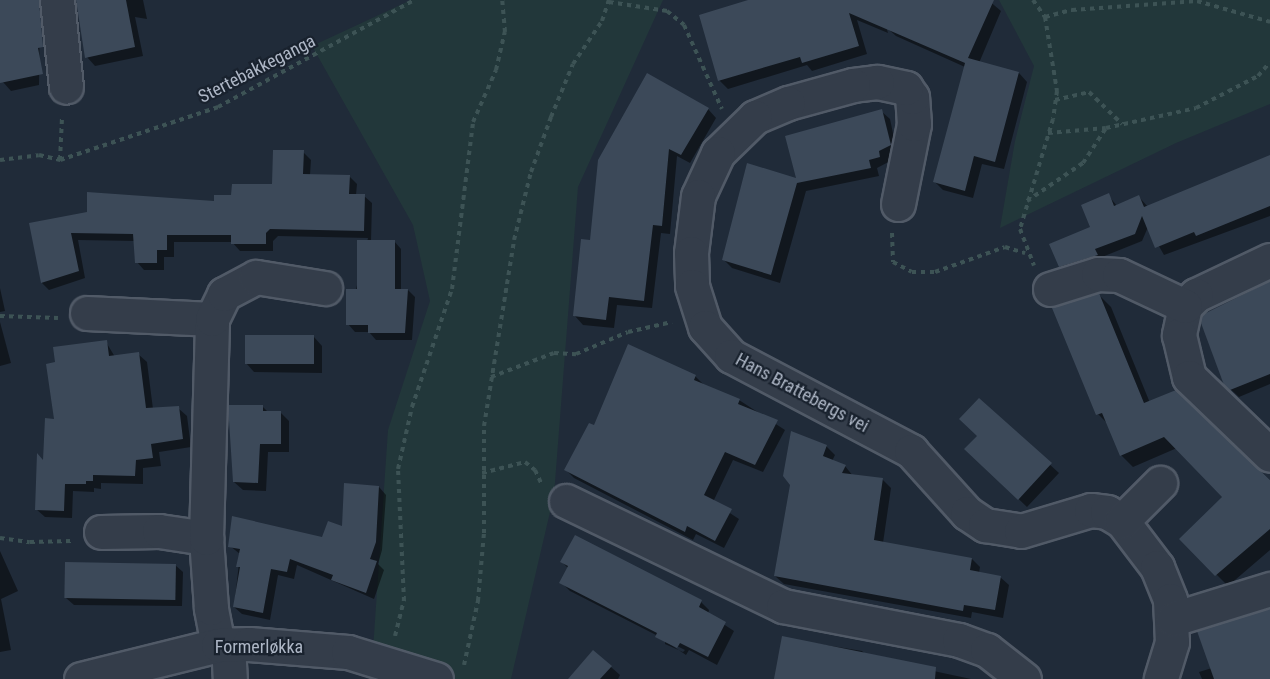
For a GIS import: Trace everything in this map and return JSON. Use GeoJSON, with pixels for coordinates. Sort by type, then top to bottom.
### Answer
{"type":"FeatureCollection","features":[{"type":"Feature","properties":{"kind":"street"},"geometry":{"type":"LineString","coordinates":[[57,0],[66,87]]}},
{"type":"Feature","properties":{"kind":"street","name":"Hans Brattebergs vei"},"geometry":{"type":"LineString","coordinates":[[898,204],[914,124],[912,97],[906,88],[877,82],[834,89],[788,103],[755,117],[735,133],[708,171],[696,207],[691,253],[692,286],[700,315],[718,345],[731,356],[911,451],[967,513],[986,525],[1021,531],[1092,510],[1107,512],[1122,521]]}},
{"type":"Feature","properties":{"kind":"street"},"geometry":{"type":"LineString","coordinates":[[1270,260],[1207,287],[1185,306],[1179,335],[1189,377],[1270,455]]}},
{"type":"Feature","properties":{"kind":"street"},"geometry":{"type":"LineString","coordinates":[[1050,289],[1098,274],[1119,275],[1185,306]]}},
{"type":"Feature","properties":{"kind":"street"},"geometry":{"type":"LineString","coordinates":[[230,679],[223,644],[210,608],[206,538],[212,319],[224,294],[256,277],[325,288]]}},
{"type":"Feature","properties":{"kind":"street"},"geometry":{"type":"LineString","coordinates":[[87,312],[212,319]]}},
{"type":"Feature","properties":{"kind":"street"},"geometry":{"type":"LineString","coordinates":[[1160,483],[1122,521],[1157,567],[1173,620],[1172,642],[1161,679]]}},
{"type":"Feature","properties":{"kind":"street"},"geometry":{"type":"LineString","coordinates":[[566,501],[783,606],[959,640],[987,650],[1024,679]]}},
{"type":"Feature","properties":{"kind":"street"},"geometry":{"type":"LineString","coordinates":[[101,532],[159,531],[206,538]]}},
{"type":"Feature","properties":{"kind":"street"},"geometry":{"type":"LineString","coordinates":[[1173,620],[1270,589]]}},
{"type":"Feature","properties":{"kind":"street","name":"Formerløkka"},"geometry":{"type":"LineString","coordinates":[[81,679],[223,644],[297,645],[449,676]]}},
{"type":"Feature","properties":{"kind":"path","name":"Stertebakkeganga"},"geometry":{"type":"LineString","coordinates":[[0,160],[39,154],[60,160],[218,107],[414,0]]}},
{"type":"Feature","properties":{"kind":"path"},"geometry":{"type":"LineString","coordinates":[[389,662],[404,601],[399,469],[412,407],[452,289],[472,122],[496,70],[505,32],[502,0]]}},
{"type":"Feature","properties":{"kind":"path"},"geometry":{"type":"LineString","coordinates":[[1033,0],[1045,18],[1054,65],[1055,100],[1048,133],[1020,229],[1026,254],[1050,289]]}},
{"type":"Feature","properties":{"kind":"path"},"geometry":{"type":"LineString","coordinates":[[449,676],[478,601],[484,533],[482,473],[490,377],[507,276],[531,172],[573,64],[602,21],[609,1],[667,11],[684,25],[707,83],[735,133]]}},
{"type":"Feature","properties":{"kind":"path"},"geometry":{"type":"LineString","coordinates":[[1045,18],[1072,10],[1197,1],[1270,22]]}},
{"type":"Feature","properties":{"kind":"path"},"geometry":{"type":"LineString","coordinates":[[1048,133],[1106,128],[1196,108],[1258,76],[1270,62]]}},
{"type":"Feature","properties":{"kind":"path"},"geometry":{"type":"LineString","coordinates":[[60,160],[66,87]]}},
{"type":"Feature","properties":{"kind":"path"},"geometry":{"type":"LineString","coordinates":[[1055,100],[1089,92],[1122,124]]}},
{"type":"Feature","properties":{"kind":"path"},"geometry":{"type":"LineString","coordinates":[[1027,201],[1083,163],[1106,128]]}},
{"type":"Feature","properties":{"kind":"path"},"geometry":{"type":"LineString","coordinates":[[898,204],[890,243],[893,262],[912,272],[935,272],[1005,248],[1026,254]]}},
{"type":"Feature","properties":{"kind":"path"},"geometry":{"type":"LineString","coordinates":[[0,316],[71,319],[87,312]]}},
{"type":"Feature","properties":{"kind":"path"},"geometry":{"type":"LineString","coordinates":[[490,377],[554,353],[576,354],[628,332],[700,315]]}},
{"type":"Feature","properties":{"kind":"path"},"geometry":{"type":"LineString","coordinates":[[482,473],[525,462],[535,470],[552,499],[566,501]]}},
{"type":"Feature","properties":{"kind":"path"},"geometry":{"type":"LineString","coordinates":[[0,538],[30,542],[83,541],[101,532]]}},
{"type":"Feature","properties":{"kind":"green space"},"geometry":{"type":"Polygon","coordinates":[[[411,0],[663,0],[578,187],[554,495],[511,679],[371,679],[388,430],[430,301],[413,225],[312,46],[411,0]]]}},
{"type":"Feature","properties":{"kind":"green space"},"geometry":{"type":"Polygon","coordinates":[[[999,0],[1270,0],[1270,104],[1176,143],[1000,228],[1015,141],[1034,66],[999,0]]]}},
{"type":"Feature","properties":{"kind":"building"},"geometry":{"type":"Polygon","coordinates":[[[0,0],[39,0],[43,47],[38,48],[43,74],[0,83],[0,0]]]}},
{"type":"Feature","properties":{"kind":"building"},"geometry":{"type":"Polygon","coordinates":[[[76,0],[126,0],[135,47],[85,58],[76,0]]]}},
{"type":"Feature","properties":{"kind":"building"},"geometry":{"type":"Polygon","coordinates":[[[748,0],[994,0],[968,58],[1019,72],[995,162],[974,156],[965,191],[933,182],[965,63],[849,13],[859,46],[802,63],[800,57],[718,81],[699,15],[748,0]]]}},
{"type":"Feature","properties":{"kind":"building"},"geometry":{"type":"Polygon","coordinates":[[[647,73],[709,108],[681,155],[669,149],[662,226],[653,225],[644,301],[609,297],[606,320],[573,316],[581,239],[590,240],[598,160],[647,73]]]}},
{"type":"Feature","properties":{"kind":"building"},"geometry":{"type":"Polygon","coordinates":[[[882,109],[891,145],[879,151],[880,157],[869,160],[871,168],[797,183],[771,275],[722,260],[747,163],[796,178],[785,136],[882,109]]]}},
{"type":"Feature","properties":{"kind":"building"},"geometry":{"type":"Polygon","coordinates":[[[273,150],[304,150],[303,174],[350,175],[349,194],[365,194],[364,231],[270,229],[266,233],[266,244],[231,244],[231,235],[167,235],[167,250],[157,250],[157,263],[135,263],[133,234],[71,233],[79,271],[41,283],[29,223],[87,212],[87,192],[214,201],[214,195],[231,195],[232,184],[272,184],[273,150]]]}},
{"type":"Feature","properties":{"kind":"building"},"geometry":{"type":"Polygon","coordinates":[[[1270,155],[1270,206],[1196,236],[1194,232],[1155,248],[1142,216],[1135,234],[1095,249],[1098,255],[1059,267],[1049,244],[1090,227],[1081,205],[1109,193],[1114,206],[1139,195],[1144,207],[1270,155]]]}},
{"type":"Feature","properties":{"kind":"building"},"geometry":{"type":"Polygon","coordinates":[[[357,240],[395,240],[395,289],[408,289],[405,333],[368,333],[368,325],[346,325],[346,289],[357,289],[357,240]]]}},
{"type":"Feature","properties":{"kind":"building"},"geometry":{"type":"Polygon","coordinates":[[[1270,281],[1270,374],[1230,390],[1224,385],[1201,323],[1202,315],[1270,281]]]}},
{"type":"Feature","properties":{"kind":"building"},"geometry":{"type":"Polygon","coordinates":[[[1099,293],[1144,403],[1176,390],[1270,480],[1270,529],[1215,576],[1179,539],[1222,497],[1164,437],[1120,456],[1102,413],[1096,415],[1052,308],[1099,293]]]}},
{"type":"Feature","properties":{"kind":"building"},"geometry":{"type":"Polygon","coordinates":[[[245,335],[314,335],[314,364],[245,364],[245,335]]]}},
{"type":"Feature","properties":{"kind":"building"},"geometry":{"type":"Polygon","coordinates":[[[107,340],[109,356],[139,352],[146,408],[179,406],[183,439],[151,444],[153,458],[136,460],[135,476],[93,475],[93,481],[86,481],[86,484],[65,484],[64,511],[35,510],[37,453],[43,460],[45,418],[54,419],[46,364],[55,362],[53,347],[107,340]]]}},
{"type":"Feature","properties":{"kind":"building"},"geometry":{"type":"Polygon","coordinates":[[[628,344],[696,375],[694,380],[740,399],[738,404],[778,420],[755,465],[725,452],[704,495],[732,509],[715,541],[687,526],[685,532],[564,470],[589,423],[594,425],[628,344]]]}},
{"type":"Feature","properties":{"kind":"building"},"geometry":{"type":"Polygon","coordinates":[[[979,398],[1052,463],[1018,500],[964,449],[977,436],[959,419],[979,398]]]}},
{"type":"Feature","properties":{"kind":"building"},"geometry":{"type":"Polygon","coordinates":[[[228,405],[263,405],[263,411],[281,411],[281,444],[260,444],[258,483],[233,482],[228,405]]]}},
{"type":"Feature","properties":{"kind":"building"},"geometry":{"type":"Polygon","coordinates":[[[791,431],[827,445],[823,456],[846,465],[842,473],[883,478],[874,540],[972,558],[970,570],[1001,576],[995,610],[964,605],[963,611],[774,576],[790,485],[783,476],[791,431]]]}},
{"type":"Feature","properties":{"kind":"building"},"geometry":{"type":"Polygon","coordinates":[[[344,483],[379,486],[376,542],[370,559],[377,561],[366,593],[331,580],[333,575],[290,559],[287,572],[271,569],[263,613],[233,607],[240,567],[236,567],[240,549],[228,547],[232,516],[322,537],[328,521],[342,526],[344,483]]]}},
{"type":"Feature","properties":{"kind":"building"},"geometry":{"type":"Polygon","coordinates":[[[575,535],[702,600],[699,607],[726,622],[708,657],[680,643],[677,648],[655,637],[657,633],[559,583],[568,566],[560,562],[575,535]]]}},
{"type":"Feature","properties":{"kind":"building"},"geometry":{"type":"Polygon","coordinates":[[[65,562],[176,564],[175,600],[64,598],[65,562]]]}},
{"type":"Feature","properties":{"kind":"building"},"geometry":{"type":"Polygon","coordinates":[[[1270,609],[1270,679],[1214,679],[1197,631],[1270,609]]]}},
{"type":"Feature","properties":{"kind":"building"},"geometry":{"type":"Polygon","coordinates":[[[782,636],[936,667],[935,679],[774,679],[782,636]]]}},
{"type":"Feature","properties":{"kind":"building"},"geometry":{"type":"Polygon","coordinates":[[[593,650],[612,666],[600,679],[568,679],[593,650]]]}}]}
